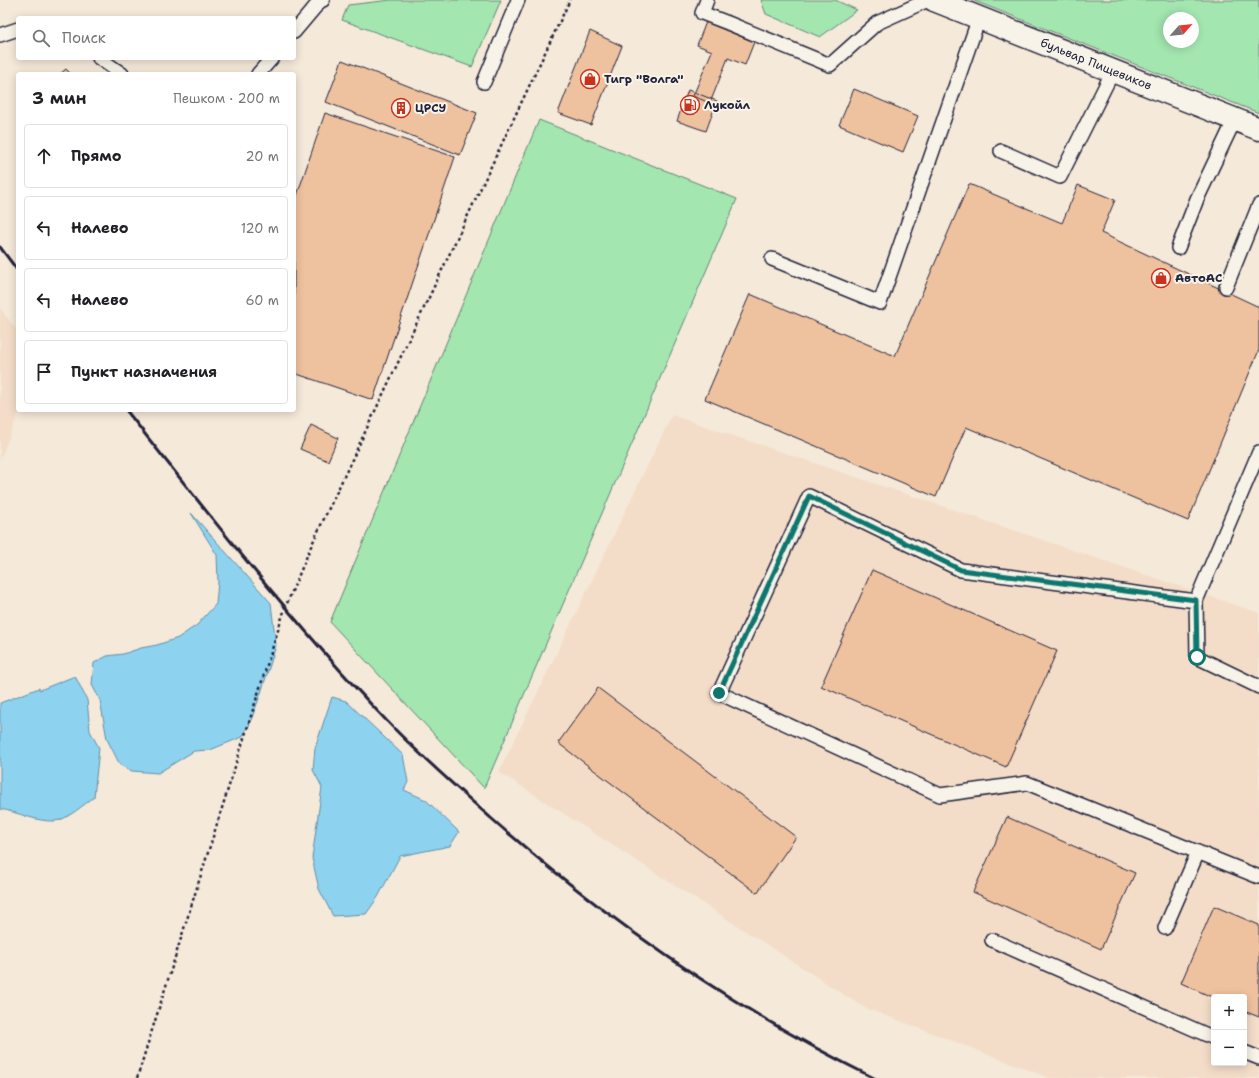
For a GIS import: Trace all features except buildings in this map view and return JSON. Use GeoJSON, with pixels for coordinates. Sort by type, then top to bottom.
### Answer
{"type":"FeatureCollection","features":[{"type":"Feature","properties":{"kind":"main road","name":"бульвар Пищевиков"},"geometry":{"type":"LineString","coordinates":[[934,0],[1259,129]]}},
{"type":"Feature","properties":{"kind":"lane"},"geometry":{"type":"LineString","coordinates":[[296,30],[321,0]]}},
{"type":"Feature","properties":{"kind":"lane"},"geometry":{"type":"LineString","coordinates":[[484,82],[518,0]]}},
{"type":"Feature","properties":{"kind":"lane"},"geometry":{"type":"LineString","coordinates":[[706,0],[702,13],[728,22],[830,65],[877,23],[928,0]]}},
{"type":"Feature","properties":{"kind":"lane"},"geometry":{"type":"LineString","coordinates":[[772,259],[880,304],[979,18]]}},
{"type":"Feature","properties":{"kind":"lane"},"geometry":{"type":"LineString","coordinates":[[0,35],[16,30]]}},
{"type":"Feature","properties":{"kind":"lane"},"geometry":{"type":"LineString","coordinates":[[102,60],[119,72]]}},
{"type":"Feature","properties":{"kind":"lane"},"geometry":{"type":"LineString","coordinates":[[260,72],[270,60]]}},
{"type":"Feature","properties":{"kind":"lane"},"geometry":{"type":"LineString","coordinates":[[1000,151],[1060,176],[1113,71]]}},
{"type":"Feature","properties":{"kind":"lane"},"geometry":{"type":"LineString","coordinates":[[1178,248],[1197,198],[1235,119]]}},
{"type":"Feature","properties":{"kind":"lane"},"geometry":{"type":"LineString","coordinates":[[1226,287],[1259,205]]}},
{"type":"Feature","properties":{"kind":"lane"},"geometry":{"type":"LineString","coordinates":[[1259,452],[1196,600],[1197,657],[1259,687]]}},
{"type":"Feature","properties":{"kind":"lane"},"geometry":{"type":"LineString","coordinates":[[1196,600],[961,570],[809,496],[719,693],[940,795],[1027,783],[1259,878]]}},
{"type":"Feature","properties":{"kind":"lane"},"geometry":{"type":"LineString","coordinates":[[1165,928],[1198,852]]}},
{"type":"Feature","properties":{"kind":"lane"},"geometry":{"type":"LineString","coordinates":[[992,940],[1211,1037]]}},
{"type":"Feature","properties":{"kind":"lane"},"geometry":{"type":"LineString","coordinates":[[1247,1053],[1259,1058]]}},
{"type":"Feature","properties":{"kind":"path"},"geometry":{"type":"LineString","coordinates":[[137,1078],[285,608],[315,537],[570,0]]}},
{"type":"Feature","properties":{"kind":"shaded area"},"geometry":{"type":"Polygon","coordinates":[[[0,308],[16,329],[16,412],[19,412],[0,460],[0,308]]]}},
{"type":"Feature","properties":{"kind":"shaded area"},"geometry":{"type":"Polygon","coordinates":[[[672,415],[1259,613],[1259,1078],[1050,1078],[863,1007],[499,772],[672,415]]]}},
{"type":"Feature","properties":{"kind":"green space"},"geometry":{"type":"Polygon","coordinates":[[[391,0],[501,0],[472,67],[342,20],[348,5],[391,0]]]}},
{"type":"Feature","properties":{"kind":"green space"},"geometry":{"type":"Polygon","coordinates":[[[761,0],[835,0],[857,10],[820,37],[766,14],[761,0]]]}},
{"type":"Feature","properties":{"kind":"green space"},"geometry":{"type":"Polygon","coordinates":[[[972,0],[1259,0],[1259,113],[972,0]]]}},
{"type":"Feature","properties":{"kind":"green space"},"geometry":{"type":"Polygon","coordinates":[[[539,120],[737,199],[484,788],[330,622],[539,120]]]}},
{"type":"Feature","properties":{"kind":"water"},"geometry":{"type":"Polygon","coordinates":[[[191,513],[271,603],[276,646],[249,726],[242,737],[210,750],[194,751],[158,773],[132,771],[120,765],[107,739],[100,700],[92,685],[94,663],[107,656],[123,654],[178,638],[197,625],[216,604],[218,582],[217,555],[191,513]]]}},
{"type":"Feature","properties":{"kind":"water"},"geometry":{"type":"Polygon","coordinates":[[[75,676],[87,700],[90,731],[99,748],[94,797],[70,815],[55,821],[41,820],[0,809],[0,703],[39,688],[40,690],[75,676]]]}},
{"type":"Feature","properties":{"kind":"water"},"geometry":{"type":"Polygon","coordinates":[[[332,697],[346,701],[403,755],[408,782],[404,790],[426,800],[459,832],[450,846],[400,856],[378,897],[366,914],[333,916],[319,889],[312,858],[322,787],[313,770],[315,748],[332,697]]]}},
{"type":"Feature","properties":{"kind":"railway"},"geometry":{"type":"LineString","coordinates":[[0,247],[16,268]]}},
{"type":"Feature","properties":{"kind":"railway"},"geometry":{"type":"LineString","coordinates":[[128,412],[250,565],[332,662],[423,757],[492,819],[581,893],[674,961],[772,1023],[822,1052],[874,1078]]}},
{"type":"Feature","properties":{"kind":"place","name":"Тигр \"Волга\""},"geometry":{"type":"Point","coordinates":[590,79]}},
{"type":"Feature","properties":{"kind":"place","name":"Лукойл"},"geometry":{"type":"Point","coordinates":[690,105]}},
{"type":"Feature","properties":{"kind":"place","name":"ЦРСУ"},"geometry":{"type":"Point","coordinates":[401,108]}},
{"type":"Feature","properties":{"kind":"place","name":"АвтоАС"},"geometry":{"type":"Point","coordinates":[1161,278]}},
{"type":"Feature","properties":{"kind":"route"},"geometry":{"type":"LineString","coordinates":[[719,693],[809,496],[961,570],[1196,600],[1197,657]]}}]}
